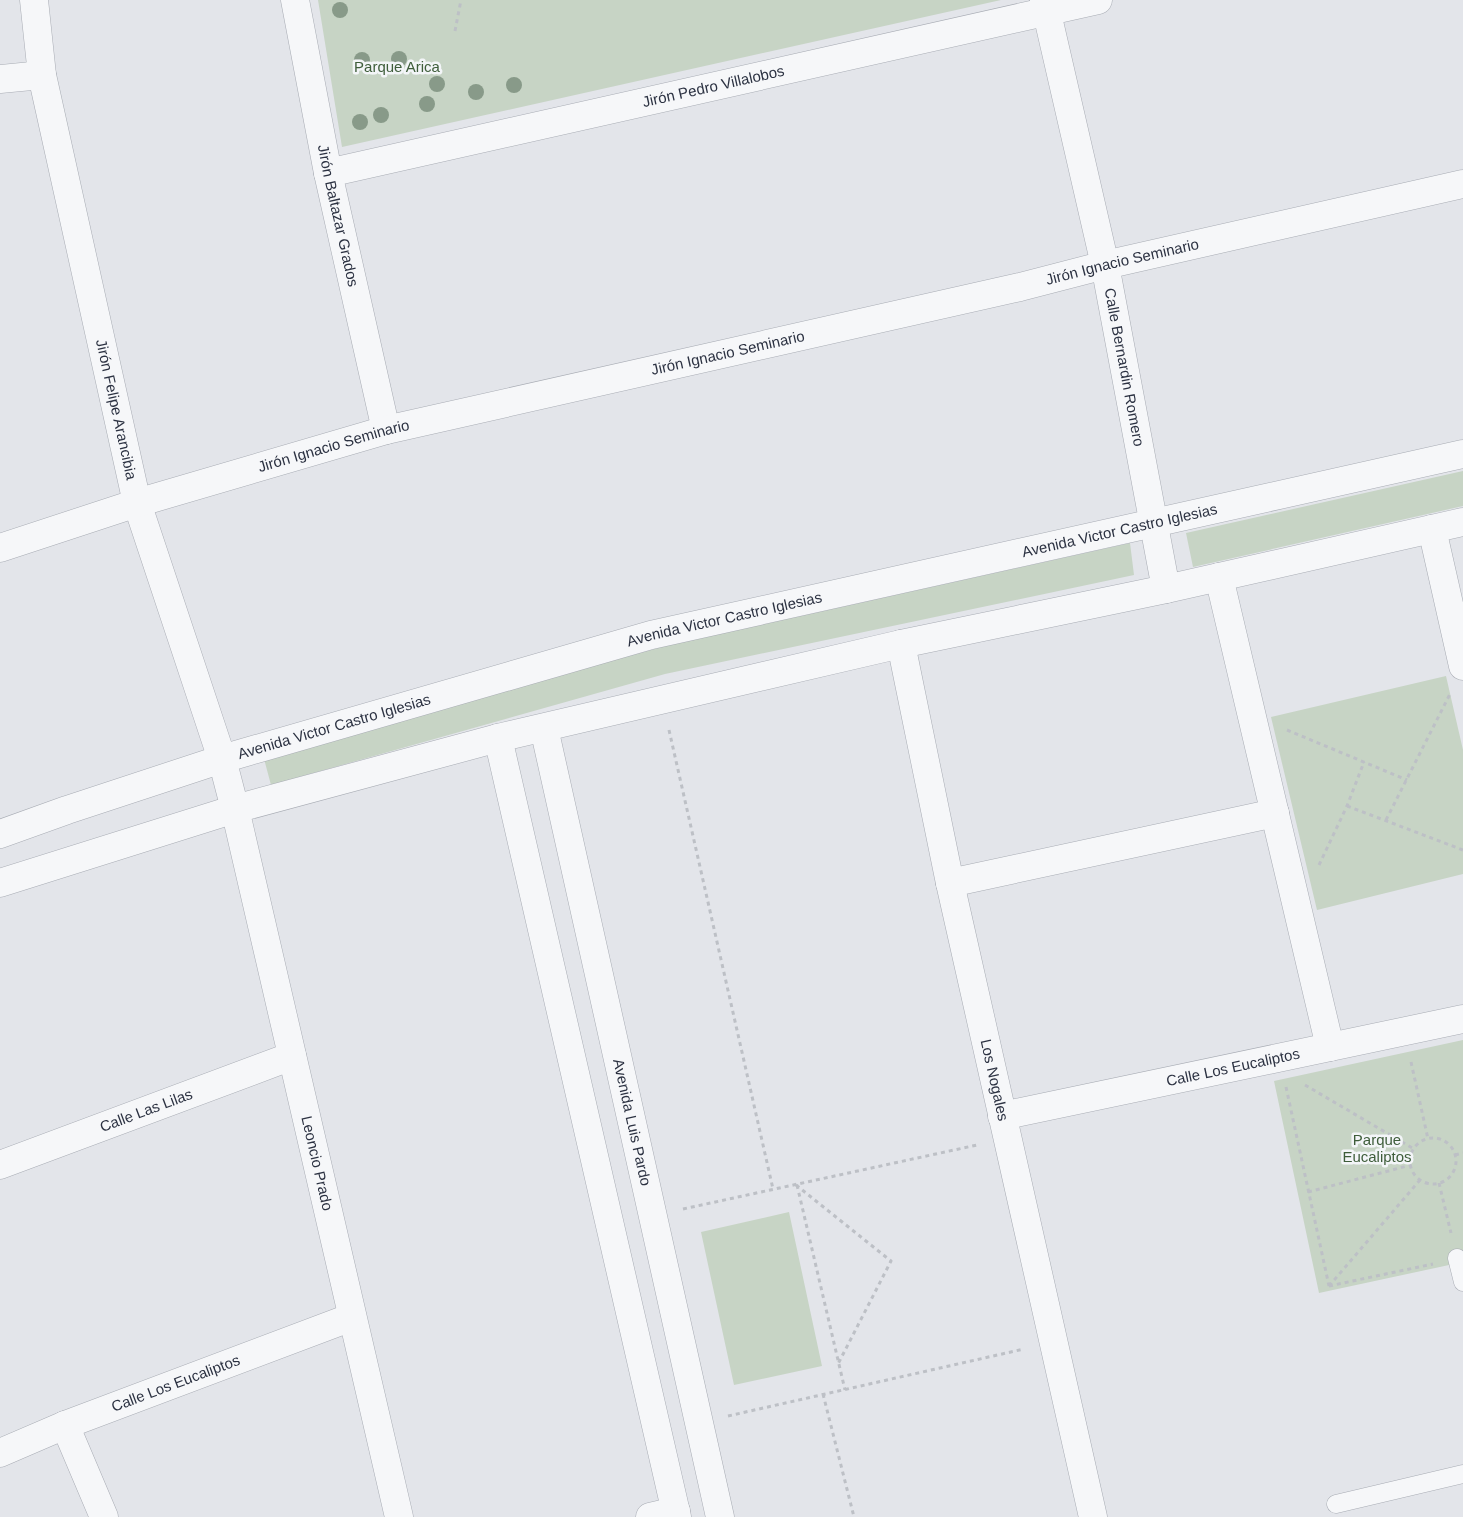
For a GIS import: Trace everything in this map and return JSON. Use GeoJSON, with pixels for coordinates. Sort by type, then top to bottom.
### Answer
{"type":"FeatureCollection","features":[{"type":"Feature","properties":{"kind":"street","name":"Jirón Felipe Arancibia"},"geometry":{"type":"LineString","coordinates":[[34,0],[42,75],[137,503],[222,759],[235,809]]}},
{"type":"Feature","properties":{"kind":"street","name":"Jirón Baltazar Grados"},"geometry":{"type":"LineString","coordinates":[[295,0],[328,173],[386,430]]}},
{"type":"Feature","properties":{"kind":"street","name":"Jirón Pedro Villalobos"},"geometry":{"type":"LineString","coordinates":[[328,173],[1045,6],[1098,0]]}},
{"type":"Feature","properties":{"kind":"street","name":"Calle Bernardin Romero"},"geometry":{"type":"LineString","coordinates":[[1045,6],[1105,266],[1166,589]]}},
{"type":"Feature","properties":{"kind":"street"},"geometry":{"type":"LineString","coordinates":[[0,79],[42,75]]}},
{"type":"Feature","properties":{"kind":"street","name":"Jirón Ignacio Seminario"},"geometry":{"type":"LineString","coordinates":[[0,548],[137,503],[386,430],[1020,287],[1463,184]]}},
{"type":"Feature","properties":{"kind":"street","name":"Avenida Victor Castro Iglesias"},"geometry":{"type":"LineString","coordinates":[[0,834],[222,759],[651,635],[1463,454]]}},
{"type":"Feature","properties":{"kind":"street"},"geometry":{"type":"LineString","coordinates":[[0,883],[235,809],[498,738],[901,644],[1166,589],[1463,522]]}},
{"type":"Feature","properties":{"kind":"street"},"geometry":{"type":"LineString","coordinates":[[1432,529],[1463,666]]}},
{"type":"Feature","properties":{"kind":"street"},"geometry":{"type":"LineString","coordinates":[[1219,577],[1330,1047]]}},
{"type":"Feature","properties":{"kind":"street","name":"Los Nogales"},"geometry":{"type":"LineString","coordinates":[[901,644],[950,883],[1093,1517]]}},
{"type":"Feature","properties":{"kind":"street","name":"Avenida Luis Pardo"},"geometry":{"type":"LineString","coordinates":[[544,728],[720,1517]]}},
{"type":"Feature","properties":{"kind":"street"},"geometry":{"type":"LineString","coordinates":[[498,738],[677,1514],[650,1517]]}},
{"type":"Feature","properties":{"kind":"street","name":"Leoncio Prado"},"geometry":{"type":"LineString","coordinates":[[235,809],[399,1517]]}},
{"type":"Feature","properties":{"kind":"street"},"geometry":{"type":"LineString","coordinates":[[950,883],[1275,813]]}},
{"type":"Feature","properties":{"kind":"street","name":"Calle Los Eucaliptos"},"geometry":{"type":"LineString","coordinates":[[1005,1127],[1281,1065],[1330,1047],[1463,1019]]}},
{"type":"Feature","properties":{"kind":"street","name":"Calle Las Lilas"},"geometry":{"type":"LineString","coordinates":[[0,1165],[292,1056]]}},
{"type":"Feature","properties":{"kind":"street","name":"Calle Los Eucaliptos"},"geometry":{"type":"LineString","coordinates":[[0,1453],[65,1425],[352,1316]]}},
{"type":"Feature","properties":{"kind":"street"},"geometry":{"type":"LineString","coordinates":[[65,1425],[104,1517]]}},
{"type":"Feature","properties":{"kind":"lane"},"geometry":{"type":"LineString","coordinates":[[1457,1258],[1463,1282]]}},
{"type":"Feature","properties":{"kind":"lane"},"geometry":{"type":"LineString","coordinates":[[1336,1504],[1463,1474]]}},
{"type":"Feature","properties":{"kind":"path"},"geometry":{"type":"LineString","coordinates":[[454,31],[461,0]]}},
{"type":"Feature","properties":{"kind":"path"},"geometry":{"type":"LineString","coordinates":[[1386,820],[1450,694]]}},
{"type":"Feature","properties":{"kind":"path"},"geometry":{"type":"LineString","coordinates":[[662,700],[773,1189]]}},
{"type":"Feature","properties":{"kind":"path"},"geometry":{"type":"LineString","coordinates":[[1252,715],[1407,780]]}},
{"type":"Feature","properties":{"kind":"path"},"geometry":{"type":"LineString","coordinates":[[1318,866],[1348,806],[1364,762]]}},
{"type":"Feature","properties":{"kind":"path"},"geometry":{"type":"LineString","coordinates":[[1348,806],[1463,850]]}},
{"type":"Feature","properties":{"kind":"path"},"geometry":{"type":"LineString","coordinates":[[1409,1054],[1428,1139]]}},
{"type":"Feature","properties":{"kind":"path"},"geometry":{"type":"LineString","coordinates":[[1281,1065],[1414,1149]]}},
{"type":"Feature","properties":{"kind":"path"},"geometry":{"type":"LineString","coordinates":[[1281,1065],[1329,1286]]}},
{"type":"Feature","properties":{"kind":"path"},"geometry":{"type":"LineString","coordinates":[[653,1216],[796,1185],[1005,1127]]}},
{"type":"Feature","properties":{"kind":"path"},"geometry":{"type":"LineString","coordinates":[[1428,1139],[1441,1140],[1452,1148],[1455,1155],[1455,1168],[1448,1179],[1439,1183],[1428,1184],[1420,1180],[1412,1172],[1410,1158],[1414,1149],[1421,1142],[1428,1139]]}},
{"type":"Feature","properties":{"kind":"path"},"geometry":{"type":"LineString","coordinates":[[1455,1155],[1463,1153]]}},
{"type":"Feature","properties":{"kind":"path"},"geometry":{"type":"LineString","coordinates":[[1308,1192],[1411,1165]]}},
{"type":"Feature","properties":{"kind":"path"},"geometry":{"type":"LineString","coordinates":[[1329,1286],[1420,1180]]}},
{"type":"Feature","properties":{"kind":"path"},"geometry":{"type":"LineString","coordinates":[[1329,1286],[1457,1258],[1439,1183]]}},
{"type":"Feature","properties":{"kind":"path"},"geometry":{"type":"LineString","coordinates":[[796,1185],[891,1261],[838,1364]]}},
{"type":"Feature","properties":{"kind":"path"},"geometry":{"type":"LineString","coordinates":[[796,1185],[845,1390]]}},
{"type":"Feature","properties":{"kind":"path"},"geometry":{"type":"LineString","coordinates":[[699,1423],[1054,1342]]}},
{"type":"Feature","properties":{"kind":"path"},"geometry":{"type":"LineString","coordinates":[[823,1394],[854,1517]]}},
{"type":"Feature","properties":{"kind":"green space","name":"Parque Arica"},"geometry":{"type":"Polygon","coordinates":[[[318,0],[1001,0],[342,147],[318,0]]]}},
{"type":"Feature","properties":{"kind":"green space"},"geometry":{"type":"Polygon","coordinates":[[[1463,471],[1463,506],[1193,567],[1186,533],[1463,471]]]}},
{"type":"Feature","properties":{"kind":"green space"},"geometry":{"type":"Polygon","coordinates":[[[1130,543],[1134,575],[665,674],[271,785],[263,755],[669,645],[1130,543]]]}},
{"type":"Feature","properties":{"kind":"green space"},"geometry":{"type":"Polygon","coordinates":[[[1446,676],[1463,750],[1463,874],[1317,910],[1271,717],[1446,676]]]}},
{"type":"Feature","properties":{"kind":"green space","name":"Parque Eucaliptos"},"geometry":{"type":"Polygon","coordinates":[[[1463,1040],[1463,1262],[1319,1293],[1274,1081],[1463,1040]]]}},
{"type":"Feature","properties":{"kind":"green space"},"geometry":{"type":"Polygon","coordinates":[[[789,1212],[822,1366],[734,1385],[701,1232],[789,1212]]]}}]}
